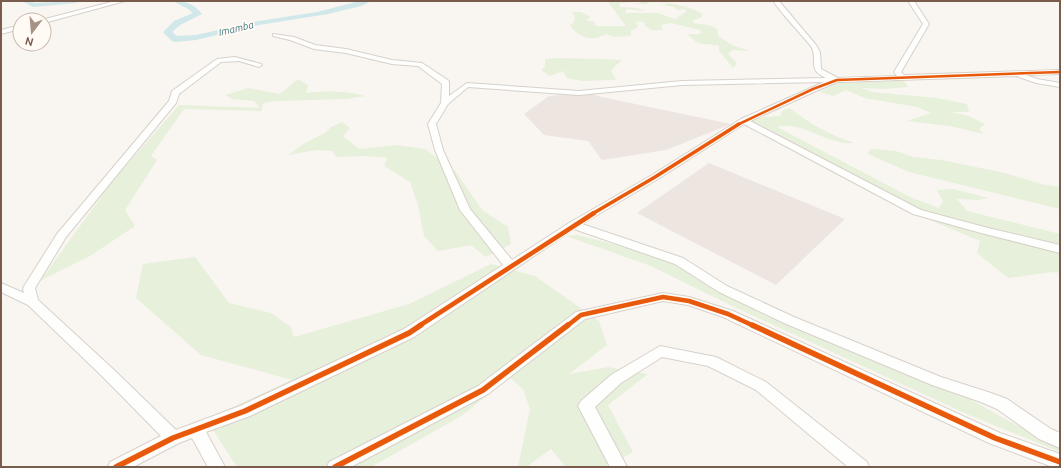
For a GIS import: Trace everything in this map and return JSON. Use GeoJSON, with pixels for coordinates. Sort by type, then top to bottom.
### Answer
{"type":"FeatureCollection","features":[{"type":"Feature","properties":{"kind":"street"},"geometry":{"type":"LineString","coordinates":[[52,19],[120,1]]}},
{"type":"Feature","properties":{"kind":"street"},"geometry":{"type":"LineString","coordinates":[[776,1],[782,10],[815,47],[818,56],[816,67],[818,70],[837,80]]}},
{"type":"Feature","properties":{"kind":"street"},"geometry":{"type":"LineString","coordinates":[[902,77],[896,72],[926,24],[911,1]]}},
{"type":"Feature","properties":{"kind":"street"},"geometry":{"type":"LineString","coordinates":[[1,32],[12,29]]}},
{"type":"Feature","properties":{"kind":"street"},"geometry":{"type":"LineString","coordinates":[[275,35],[292,38],[314,47],[346,51],[392,62],[420,64],[446,83],[579,92],[721,79],[837,80],[1060,72]]}},
{"type":"Feature","properties":{"kind":"street"},"geometry":{"type":"LineString","coordinates":[[32,302],[29,288],[61,236],[172,101],[174,93],[219,60],[239,58],[259,65]]}},
{"type":"Feature","properties":{"kind":"street"},"geometry":{"type":"LineString","coordinates":[[1015,74],[1036,81],[1060,85]]}},
{"type":"Feature","properties":{"kind":"street"},"geometry":{"type":"LineString","coordinates":[[116,467],[173,438],[245,411],[409,333],[573,225],[655,177],[744,121],[813,89],[837,80]]}},
{"type":"Feature","properties":{"kind":"street"},"geometry":{"type":"LineString","coordinates":[[445,103],[446,83]]}},
{"type":"Feature","properties":{"kind":"street"},"geometry":{"type":"LineString","coordinates":[[467,85],[445,103],[432,124],[439,150],[466,210],[510,266]]}},
{"type":"Feature","properties":{"kind":"street"},"geometry":{"type":"LineString","coordinates":[[744,121],[917,212],[985,231],[1060,249]]}},
{"type":"Feature","properties":{"kind":"street"},"geometry":{"type":"LineString","coordinates":[[573,225],[679,261],[723,289],[789,320],[936,382],[986,397],[1002,404],[1045,434],[1060,441]]}},
{"type":"Feature","properties":{"kind":"street"},"geometry":{"type":"LineString","coordinates":[[1,287],[32,302],[108,373],[173,438]]}},
{"type":"Feature","properties":{"kind":"street"},"geometry":{"type":"LineString","coordinates":[[335,467],[483,390],[581,315],[663,297],[689,301],[728,314],[995,438],[1060,462]]}},
{"type":"Feature","properties":{"kind":"street"},"geometry":{"type":"LineString","coordinates":[[619,467],[586,406],[616,378],[660,351],[712,360],[761,386],[861,467]]}},
{"type":"Feature","properties":{"kind":"street"},"geometry":{"type":"LineString","coordinates":[[196,429],[217,467]]}},
{"type":"Feature","properties":{"kind":"shaded area"},"geometry":{"type":"Polygon","coordinates":[[[591,92],[597,96],[731,124],[666,150],[602,160],[588,141],[544,135],[524,114],[549,96],[591,92]]]}},
{"type":"Feature","properties":{"kind":"shaded area"},"geometry":{"type":"Polygon","coordinates":[[[709,163],[845,219],[776,285],[637,213],[709,163]]]}},
{"type":"Feature","properties":{"kind":"green space"},"geometry":{"type":"Polygon","coordinates":[[[641,1],[619,3],[620,7],[637,8],[645,11],[626,9],[625,13],[658,13],[675,19],[687,11],[684,9],[677,10],[674,7],[661,5],[669,4],[661,2],[672,3],[692,9],[702,13],[702,17],[694,20],[693,23],[708,25],[717,29],[718,36],[734,46],[748,51],[732,50],[728,54],[737,63],[733,68],[719,51],[719,46],[699,43],[688,34],[701,34],[700,30],[671,23],[661,25],[663,30],[651,30],[645,26],[644,22],[636,21],[638,27],[631,31],[631,36],[614,37],[606,34],[596,38],[591,38],[581,36],[570,25],[574,22],[575,17],[572,12],[581,12],[591,17],[586,20],[594,22],[596,26],[626,26],[608,2],[641,1]]]}},
{"type":"Feature","properties":{"kind":"green space"},"geometry":{"type":"Polygon","coordinates":[[[641,1],[660,2],[634,4],[641,3],[641,1]]]}},
{"type":"Feature","properties":{"kind":"green space"},"geometry":{"type":"Polygon","coordinates":[[[545,59],[622,60],[611,70],[616,80],[582,81],[567,78],[563,71],[550,76],[541,70],[545,66],[545,59]]]}},
{"type":"Feature","properties":{"kind":"green space"},"geometry":{"type":"Polygon","coordinates":[[[298,79],[308,85],[306,93],[336,92],[365,96],[347,99],[277,101],[263,103],[261,111],[184,109],[151,156],[157,160],[125,210],[135,226],[90,256],[40,281],[112,182],[179,105],[260,108],[254,101],[232,99],[225,95],[248,88],[280,94],[298,79]]]}},
{"type":"Feature","properties":{"kind":"green space"},"geometry":{"type":"Polygon","coordinates":[[[844,81],[904,81],[908,87],[884,89],[862,88],[872,92],[937,98],[967,104],[969,112],[951,112],[969,116],[985,124],[979,129],[983,134],[950,126],[907,121],[931,113],[917,107],[865,98],[846,90],[833,96],[819,92],[844,81]]]}},
{"type":"Feature","properties":{"kind":"green space"},"geometry":{"type":"Polygon","coordinates":[[[790,108],[820,128],[854,143],[834,141],[796,127],[777,127],[910,197],[939,208],[943,201],[937,190],[954,189],[988,198],[979,200],[957,199],[967,211],[1060,234],[1060,273],[1054,272],[1008,278],[977,253],[980,241],[906,210],[744,123],[765,117],[780,116],[783,110],[790,108]]]}},
{"type":"Feature","properties":{"kind":"green space"},"geometry":{"type":"Polygon","coordinates":[[[342,122],[350,128],[343,136],[359,149],[397,145],[425,149],[455,171],[483,211],[508,227],[511,244],[486,257],[471,245],[438,251],[424,236],[418,205],[410,182],[384,166],[387,158],[364,156],[336,157],[332,151],[317,150],[288,155],[305,143],[325,133],[331,127],[342,122]]]}},
{"type":"Feature","properties":{"kind":"green space"},"geometry":{"type":"Polygon","coordinates":[[[870,149],[896,151],[913,157],[941,160],[1005,173],[1041,184],[1060,187],[1060,209],[909,172],[868,154],[870,149]]]}},
{"type":"Feature","properties":{"kind":"green space"},"geometry":{"type":"Polygon","coordinates":[[[577,235],[656,255],[955,391],[1016,425],[1060,445],[1060,452],[969,415],[732,306],[651,266],[566,236],[577,235]]]}},
{"type":"Feature","properties":{"kind":"green space"},"geometry":{"type":"Polygon","coordinates":[[[195,257],[229,303],[271,313],[291,327],[294,337],[409,304],[491,264],[535,276],[599,321],[607,345],[569,374],[608,367],[648,374],[608,405],[633,452],[606,467],[566,467],[551,449],[526,467],[518,467],[530,409],[523,389],[509,377],[463,415],[371,467],[237,467],[206,419],[292,380],[201,355],[136,298],[143,264],[195,257]]]}},
{"type":"Feature","properties":{"kind":"waterway","name":"Imamba"},"geometry":{"type":"LineString","coordinates":[[26,1],[33,5],[76,1]]}},
{"type":"Feature","properties":{"kind":"waterway","name":"Imamba"},"geometry":{"type":"LineString","coordinates":[[177,1],[191,7],[198,14],[177,23],[167,32],[175,39],[207,36],[248,25],[328,12],[368,1]]}},
{"type":"Feature","properties":{"kind":"cycle path"},"geometry":{"type":"LineString","coordinates":[[116,467],[173,438],[245,411],[409,333],[573,225],[655,177],[744,121],[813,89],[837,80],[1060,72]]}},
{"type":"Feature","properties":{"kind":"cycle path"},"geometry":{"type":"LineString","coordinates":[[335,467],[483,390],[581,315],[663,297],[689,301],[728,314],[995,438],[1060,462]]}}]}
